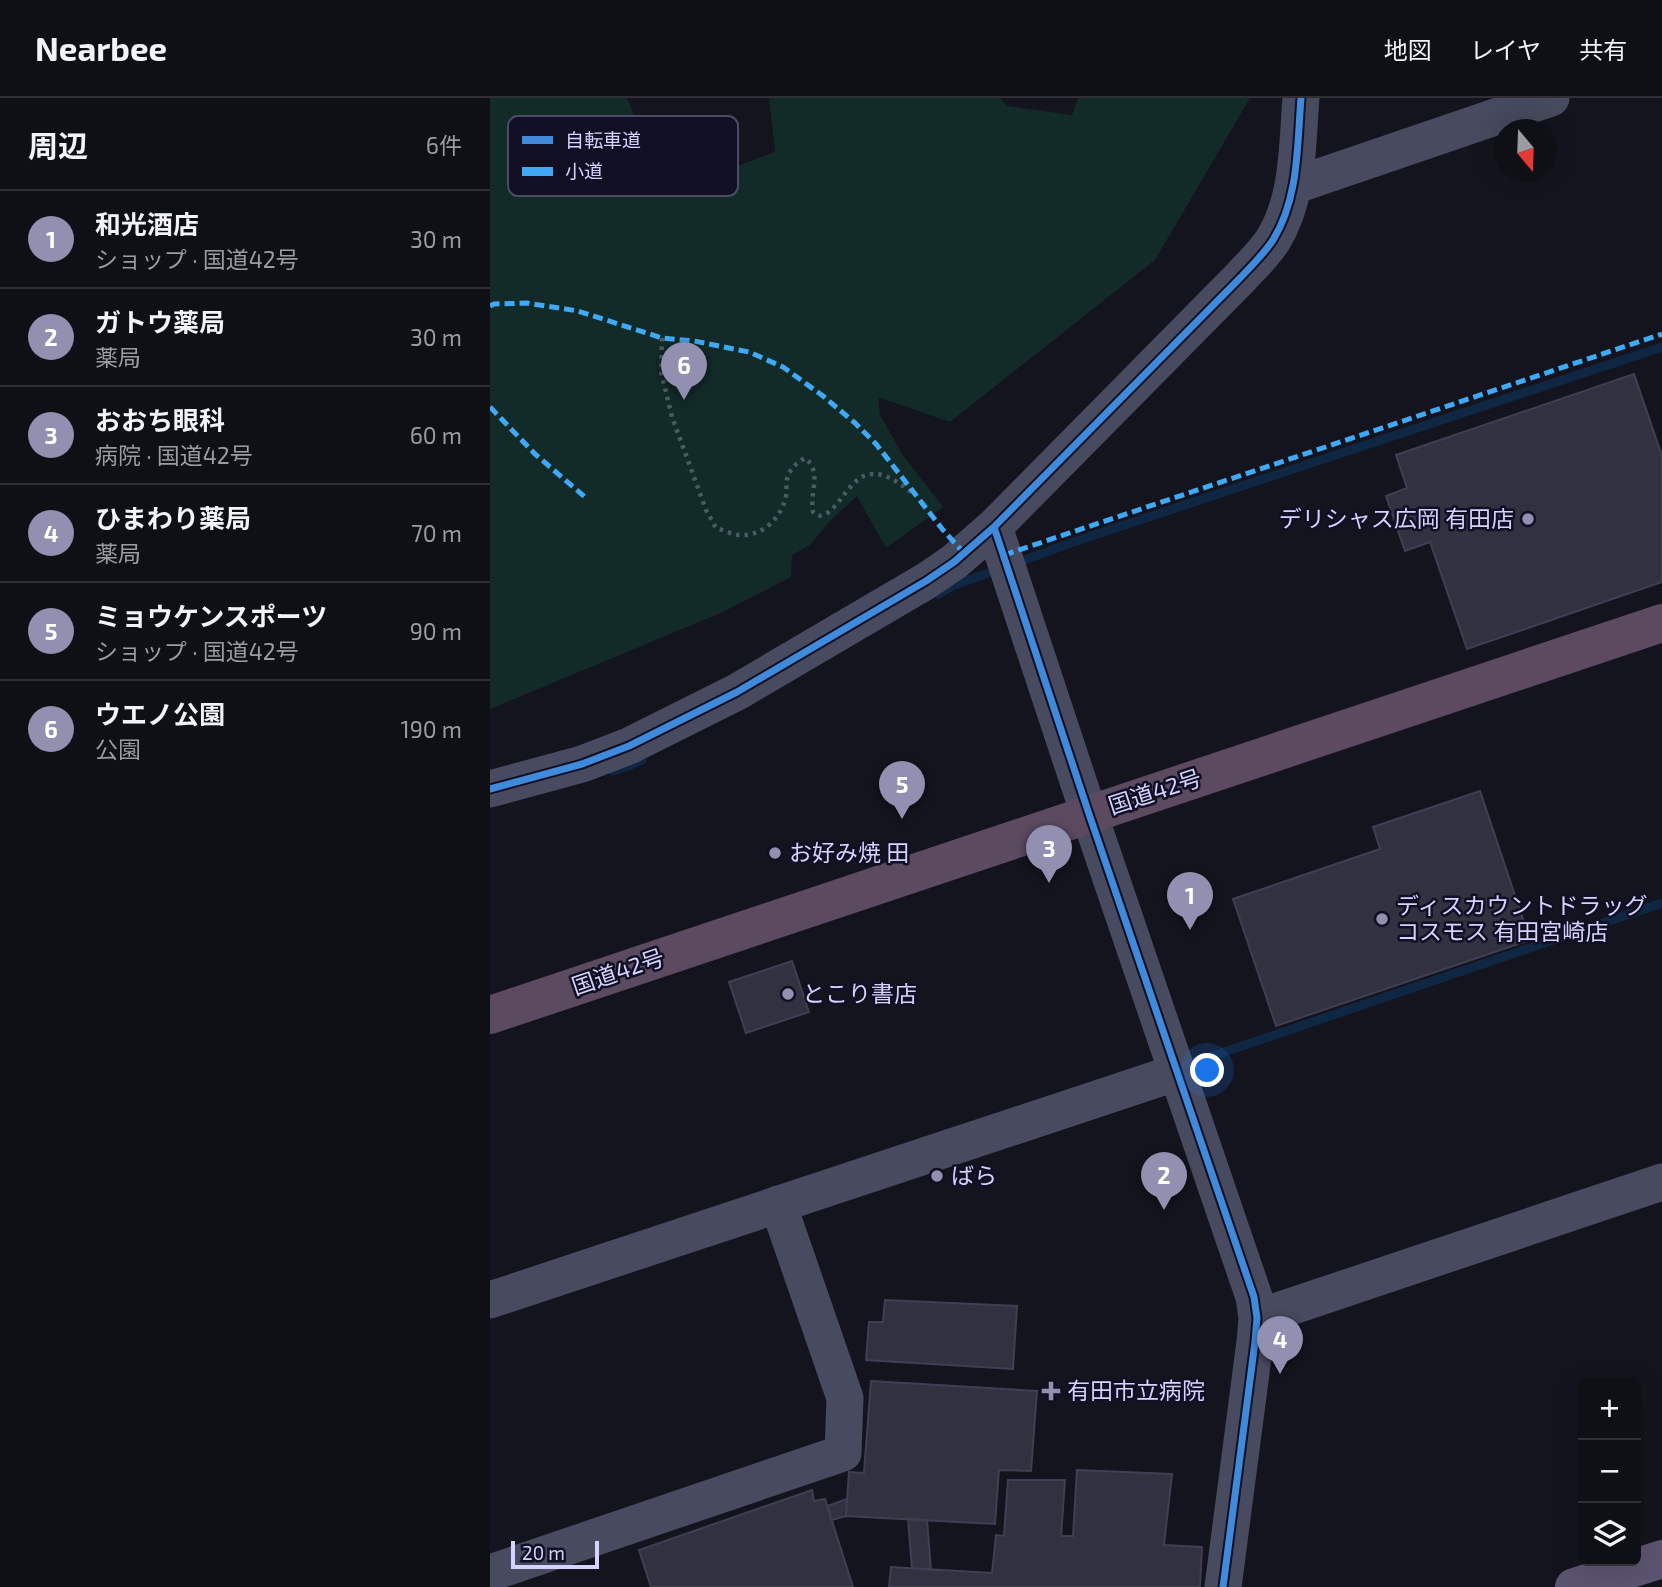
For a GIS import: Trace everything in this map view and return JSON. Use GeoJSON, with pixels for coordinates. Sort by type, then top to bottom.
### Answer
{"type":"FeatureCollection","features":[{"type":"Feature","properties":{"kind":"highway","name":"国道42号"},"geometry":{"type":"LineString","coordinates":[[490,1014],[1662,623]]}},
{"type":"Feature","properties":{"kind":"main road"},"geometry":{"type":"LineString","coordinates":[[1574,1587],[1662,1559]]}},
{"type":"Feature","properties":{"kind":"street"},"geometry":{"type":"LineString","coordinates":[[490,789],[606,756],[679,722],[737,692],[954,562],[994,527],[1271,243],[1287,212],[1293,186],[1301,98]]}},
{"type":"Feature","properties":{"kind":"street"},"geometry":{"type":"LineString","coordinates":[[1293,186],[1551,98]]}},
{"type":"Feature","properties":{"kind":"street"},"geometry":{"type":"LineString","coordinates":[[994,527],[1254,1297],[1258,1318],[1223,1587]]}},
{"type":"Feature","properties":{"kind":"street"},"geometry":{"type":"LineString","coordinates":[[490,1300],[1178,1072]]}},
{"type":"Feature","properties":{"kind":"street"},"geometry":{"type":"LineString","coordinates":[[1258,1318],[1662,1182]]}},
{"type":"Feature","properties":{"kind":"street"},"geometry":{"type":"LineString","coordinates":[[490,1573],[843,1453],[845,1398],[778,1204]]}},
{"type":"Feature","properties":{"kind":"path"},"geometry":{"type":"LineString","coordinates":[[662,338],[661,372],[672,417],[706,510],[716,528],[737,535],[754,534],[771,524],[781,512],[787,495],[787,479],[794,465],[805,458],[815,469],[811,503],[813,512],[818,515],[824,515],[865,475],[877,473],[914,494]]}},
{"type":"Feature","properties":{"kind":"green space"},"geometry":{"type":"Polygon","coordinates":[[[490,98],[627,98],[635,116],[508,116],[508,196],[738,196],[738,166],[775,152],[769,98],[1000,98],[1007,106],[1072,115],[1078,98],[1250,98],[1155,260],[950,422],[878,397],[880,415],[902,454],[943,507],[886,548],[857,496],[829,522],[810,545],[792,555],[791,577],[723,612],[490,709],[490,98]]]}},
{"type":"Feature","properties":{"kind":"building","name":"デリシャス広岡 有田店"},"geometry":{"type":"Polygon","coordinates":[[[1634,374],[1662,456],[1662,582],[1467,649],[1430,542],[1405,551],[1386,496],[1407,488],[1396,455],[1634,374]]]}},
{"type":"Feature","properties":{"kind":"building","name":"ディスカウントドラッグ コスモス 有田宮崎店"},"geometry":{"type":"Polygon","coordinates":[[[1480,791],[1530,940],[1276,1026],[1233,899],[1380,849],[1373,827],[1480,791]]]}},
{"type":"Feature","properties":{"kind":"building"},"geometry":{"type":"Polygon","coordinates":[[[792,961],[809,1012],[746,1033],[729,982],[792,961]]]}},
{"type":"Feature","properties":{"kind":"building"},"geometry":{"type":"Polygon","coordinates":[[[885,1300],[1017,1306],[1013,1369],[866,1360],[869,1322],[883,1322],[885,1300]]]}},
{"type":"Feature","properties":{"kind":"building"},"geometry":{"type":"Polygon","coordinates":[[[871,1381],[1037,1391],[1031,1471],[999,1470],[995,1524],[846,1516],[849,1472],[864,1473],[871,1381]]]}},
{"type":"Feature","properties":{"kind":"building"},"geometry":{"type":"Polygon","coordinates":[[[1077,1470],[1172,1474],[1164,1545],[1202,1547],[1200,1587],[889,1587],[891,1567],[992,1573],[996,1535],[1004,1536],[1008,1480],[1065,1480],[1061,1536],[1073,1536],[1077,1470]]]}},
{"type":"Feature","properties":{"kind":"building"},"geometry":{"type":"Polygon","coordinates":[[[812,1490],[814,1501],[825,1499],[853,1587],[651,1587],[639,1550],[812,1490]]]}},
{"type":"Feature","properties":{"kind":"building"},"geometry":{"type":"Polygon","coordinates":[[[847,1499],[846,1516],[832,1520],[827,1506],[847,1499]]]}},
{"type":"Feature","properties":{"kind":"building"},"geometry":{"type":"Polygon","coordinates":[[[908,1519],[927,1520],[931,1570],[912,1568],[908,1519]]]}},
{"type":"Feature","properties":{"kind":"waterway"},"geometry":{"type":"LineString","coordinates":[[1016,563],[1662,347]]}},
{"type":"Feature","properties":{"kind":"waterway"},"geometry":{"type":"LineString","coordinates":[[938,594],[999,569]]}},
{"type":"Feature","properties":{"kind":"waterway"},"geometry":{"type":"LineString","coordinates":[[613,771],[642,760]]}},
{"type":"Feature","properties":{"kind":"waterway"},"geometry":{"type":"LineString","coordinates":[[1183,1066],[1662,903]]}},
{"type":"Feature","properties":{"kind":"marked path"},"geometry":{"type":"LineString","coordinates":[[490,306],[527,303],[578,311],[662,338],[694,341],[749,352],[783,367],[823,396],[876,444],[964,553]]}},
{"type":"Feature","properties":{"kind":"marked path"},"geometry":{"type":"LineString","coordinates":[[1004,555],[1662,334]]}},
{"type":"Feature","properties":{"kind":"marked path"},"geometry":{"type":"LineString","coordinates":[[490,407],[535,454],[585,497]]}},
{"type":"Feature","properties":{"kind":"cycle path"},"geometry":{"type":"LineString","coordinates":[[490,789],[582,764],[629,746],[737,692],[954,562],[994,527],[1262,255],[1282,224],[1288,207],[1295,171],[1301,98]]}},
{"type":"Feature","properties":{"kind":"cycle path"},"geometry":{"type":"LineString","coordinates":[[994,527],[1254,1297],[1257,1318],[1255,1342],[1223,1587]]}},
{"type":"Feature","properties":{"kind":"place","name":"ウエノ公園"},"geometry":{"type":"Point","coordinates":[684,400]}},
{"type":"Feature","properties":{"kind":"place","name":"デリシャス広岡 有田店"},"geometry":{"type":"Point","coordinates":[1528,519]}},
{"type":"Feature","properties":{"kind":"place","name":"ミョウケンスポーツ"},"geometry":{"type":"Point","coordinates":[902,819]}},
{"type":"Feature","properties":{"kind":"place","name":"お好み焼 田"},"geometry":{"type":"Point","coordinates":[775,853]}},
{"type":"Feature","properties":{"kind":"place","name":"おおち眼科"},"geometry":{"type":"Point","coordinates":[1049,883]}},
{"type":"Feature","properties":{"kind":"place","name":"ディスカウントドラッグ コスモス 有田宮崎店"},"geometry":{"type":"Point","coordinates":[1382,919]}},
{"type":"Feature","properties":{"kind":"place","name":"和光酒店"},"geometry":{"type":"Point","coordinates":[1190,930]}},
{"type":"Feature","properties":{"kind":"place","name":"とこり書店"},"geometry":{"type":"Point","coordinates":[788,994]}},
{"type":"Feature","properties":{"kind":"place","name":"ばら"},"geometry":{"type":"Point","coordinates":[937,1176]}},
{"type":"Feature","properties":{"kind":"place","name":"ガトウ薬局"},"geometry":{"type":"Point","coordinates":[1164,1210]}},
{"type":"Feature","properties":{"kind":"place","name":"ひまわり薬局"},"geometry":{"type":"Point","coordinates":[1280,1374]}},
{"type":"Feature","properties":{"kind":"place","name":"有田市立病院"},"geometry":{"type":"Point","coordinates":[1051,1391]}}]}
